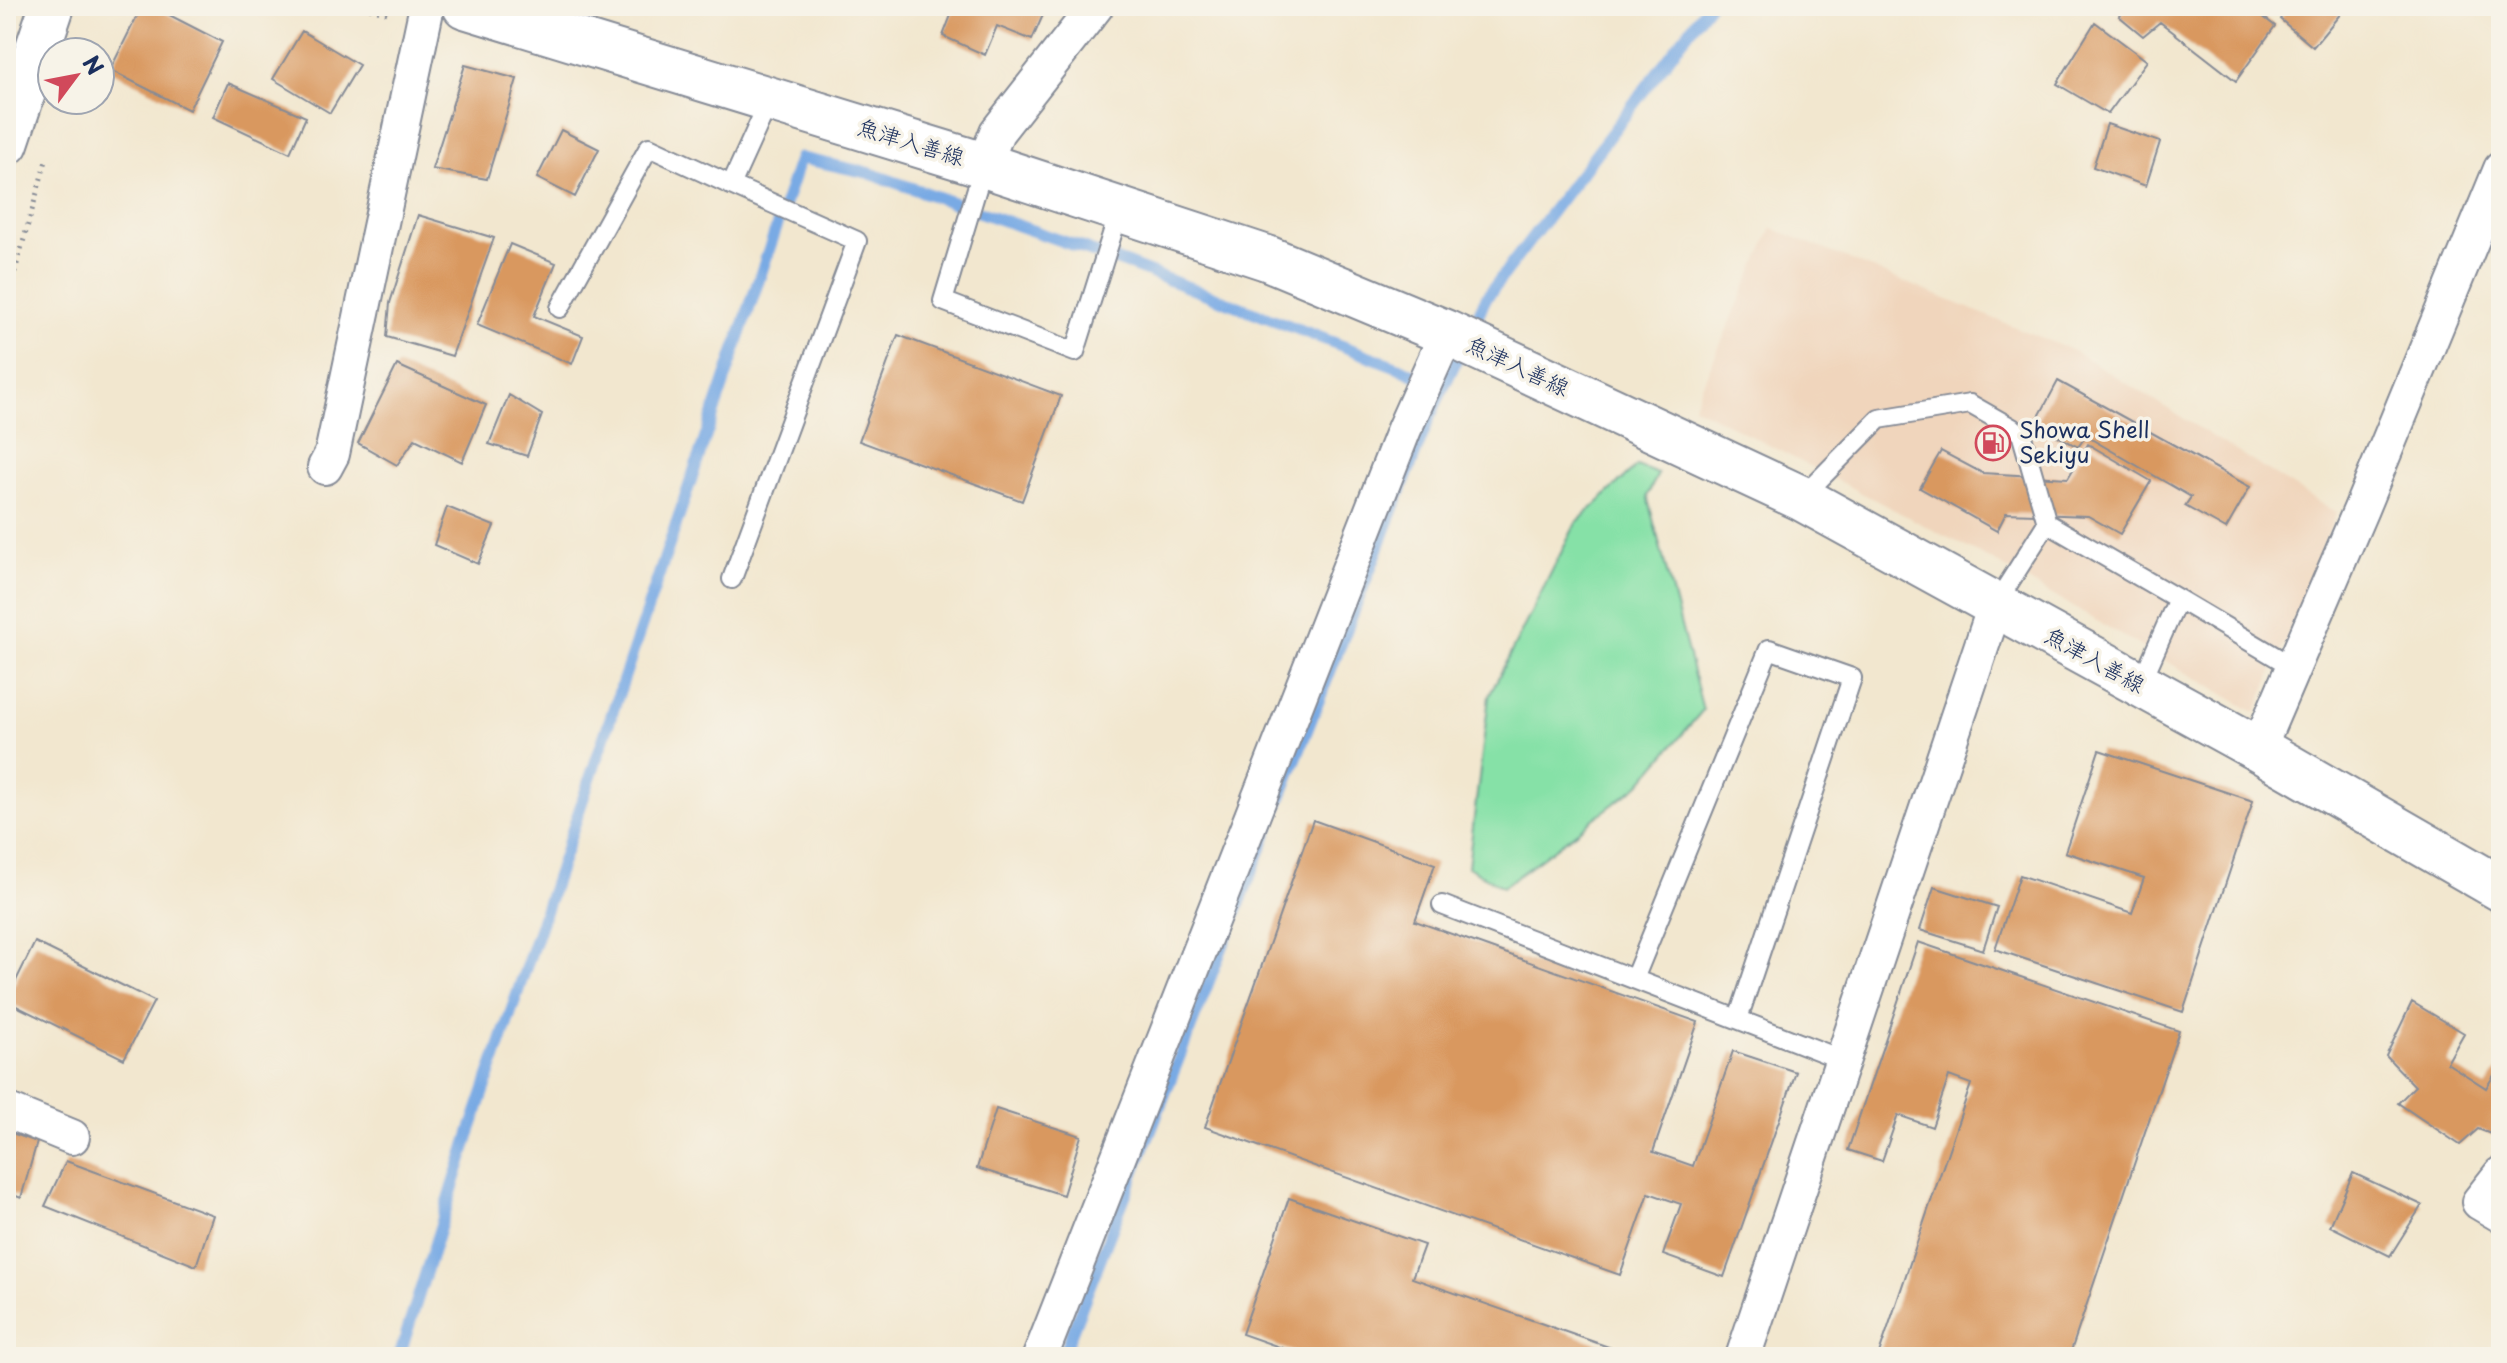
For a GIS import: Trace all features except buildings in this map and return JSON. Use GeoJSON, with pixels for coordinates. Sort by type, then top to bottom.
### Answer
{"type":"FeatureCollection","features":[{"type":"Feature","properties":{"kind":"main road"},"geometry":{"type":"LineString","coordinates":[[6,143],[52,6]]}},
{"type":"Feature","properties":{"kind":"main road","name":"魚津入善線"},"geometry":{"type":"LineString","coordinates":[[465,6],[1120,209],[1267,258],[1447,333],[1801,498],[2258,749],[2501,889]]}},
{"type":"Feature","properties":{"kind":"street"},"geometry":{"type":"LineString","coordinates":[[325,467],[332,454],[427,6]]}},
{"type":"Feature","properties":{"kind":"street"},"geometry":{"type":"LineString","coordinates":[[984,165],[997,132],[1096,6]]}},
{"type":"Feature","properties":{"kind":"street"},"geometry":{"type":"LineString","coordinates":[[2258,749],[2501,169]]}},
{"type":"Feature","properties":{"kind":"street"},"geometry":{"type":"LineString","coordinates":[[1040,1357],[1404,429],[1447,333]]}},
{"type":"Feature","properties":{"kind":"street"},"geometry":{"type":"LineString","coordinates":[[1743,1357],[1995,606]]}},
{"type":"Feature","properties":{"kind":"street"},"geometry":{"type":"LineString","coordinates":[[6,1110],[72,1137]]}},
{"type":"Feature","properties":{"kind":"street"},"geometry":{"type":"LineString","coordinates":[[2501,1174],[2479,1202],[2501,1215]]}},
{"type":"Feature","properties":{"kind":"lane"},"geometry":{"type":"LineString","coordinates":[[731,185],[770,99]]}},
{"type":"Feature","properties":{"kind":"lane"},"geometry":{"type":"LineString","coordinates":[[560,308],[649,147],[857,241],[732,579]]}},
{"type":"Feature","properties":{"kind":"lane"},"geometry":{"type":"LineString","coordinates":[[984,165],[943,301],[1075,352],[1120,209]]}},
{"type":"Feature","properties":{"kind":"lane"},"geometry":{"type":"LineString","coordinates":[[1801,498],[1879,419],[1970,404],[2021,433],[2047,523],[2293,667]]}},
{"type":"Feature","properties":{"kind":"lane"},"geometry":{"type":"LineString","coordinates":[[1995,606],[2047,523]]}},
{"type":"Feature","properties":{"kind":"lane"},"geometry":{"type":"LineString","coordinates":[[2140,685],[2178,599]]}},
{"type":"Feature","properties":{"kind":"lane"},"geometry":{"type":"LineString","coordinates":[[1634,979],[1769,649],[1852,678],[1738,1019]]}},
{"type":"Feature","properties":{"kind":"lane"},"geometry":{"type":"LineString","coordinates":[[1442,905],[1843,1060]]}},
{"type":"Feature","properties":{"kind":"path"},"geometry":{"type":"LineString","coordinates":[[6,303],[51,144]]}},
{"type":"Feature","properties":{"kind":"shaded area","name":"Showa Shell Sekiyu"},"geometry":{"type":"Polygon","coordinates":[[[1772,228],[2076,352],[2336,513],[2256,713],[1999,564],[1693,406],[1772,228]]]}},
{"type":"Feature","properties":{"kind":"green space"},"geometry":{"type":"Polygon","coordinates":[[[1637,466],[1658,474],[1647,496],[1703,710],[1640,784],[1503,887],[1468,867],[1489,696],[1576,523],[1637,466]]]}},
{"type":"Feature","properties":{"kind":"waterway"},"geometry":{"type":"LineString","coordinates":[[1062,1357],[1430,416],[1486,298],[1708,6]]}},
{"type":"Feature","properties":{"kind":"waterway"},"geometry":{"type":"LineString","coordinates":[[399,1357],[471,1130],[800,158],[869,173],[1130,265],[1400,368],[1443,389]]}},
{"type":"Feature","properties":{"kind":"place","name":"Showa Shell Sekiyu"},"geometry":{"type":"Point","coordinates":[1993,443]}}]}
